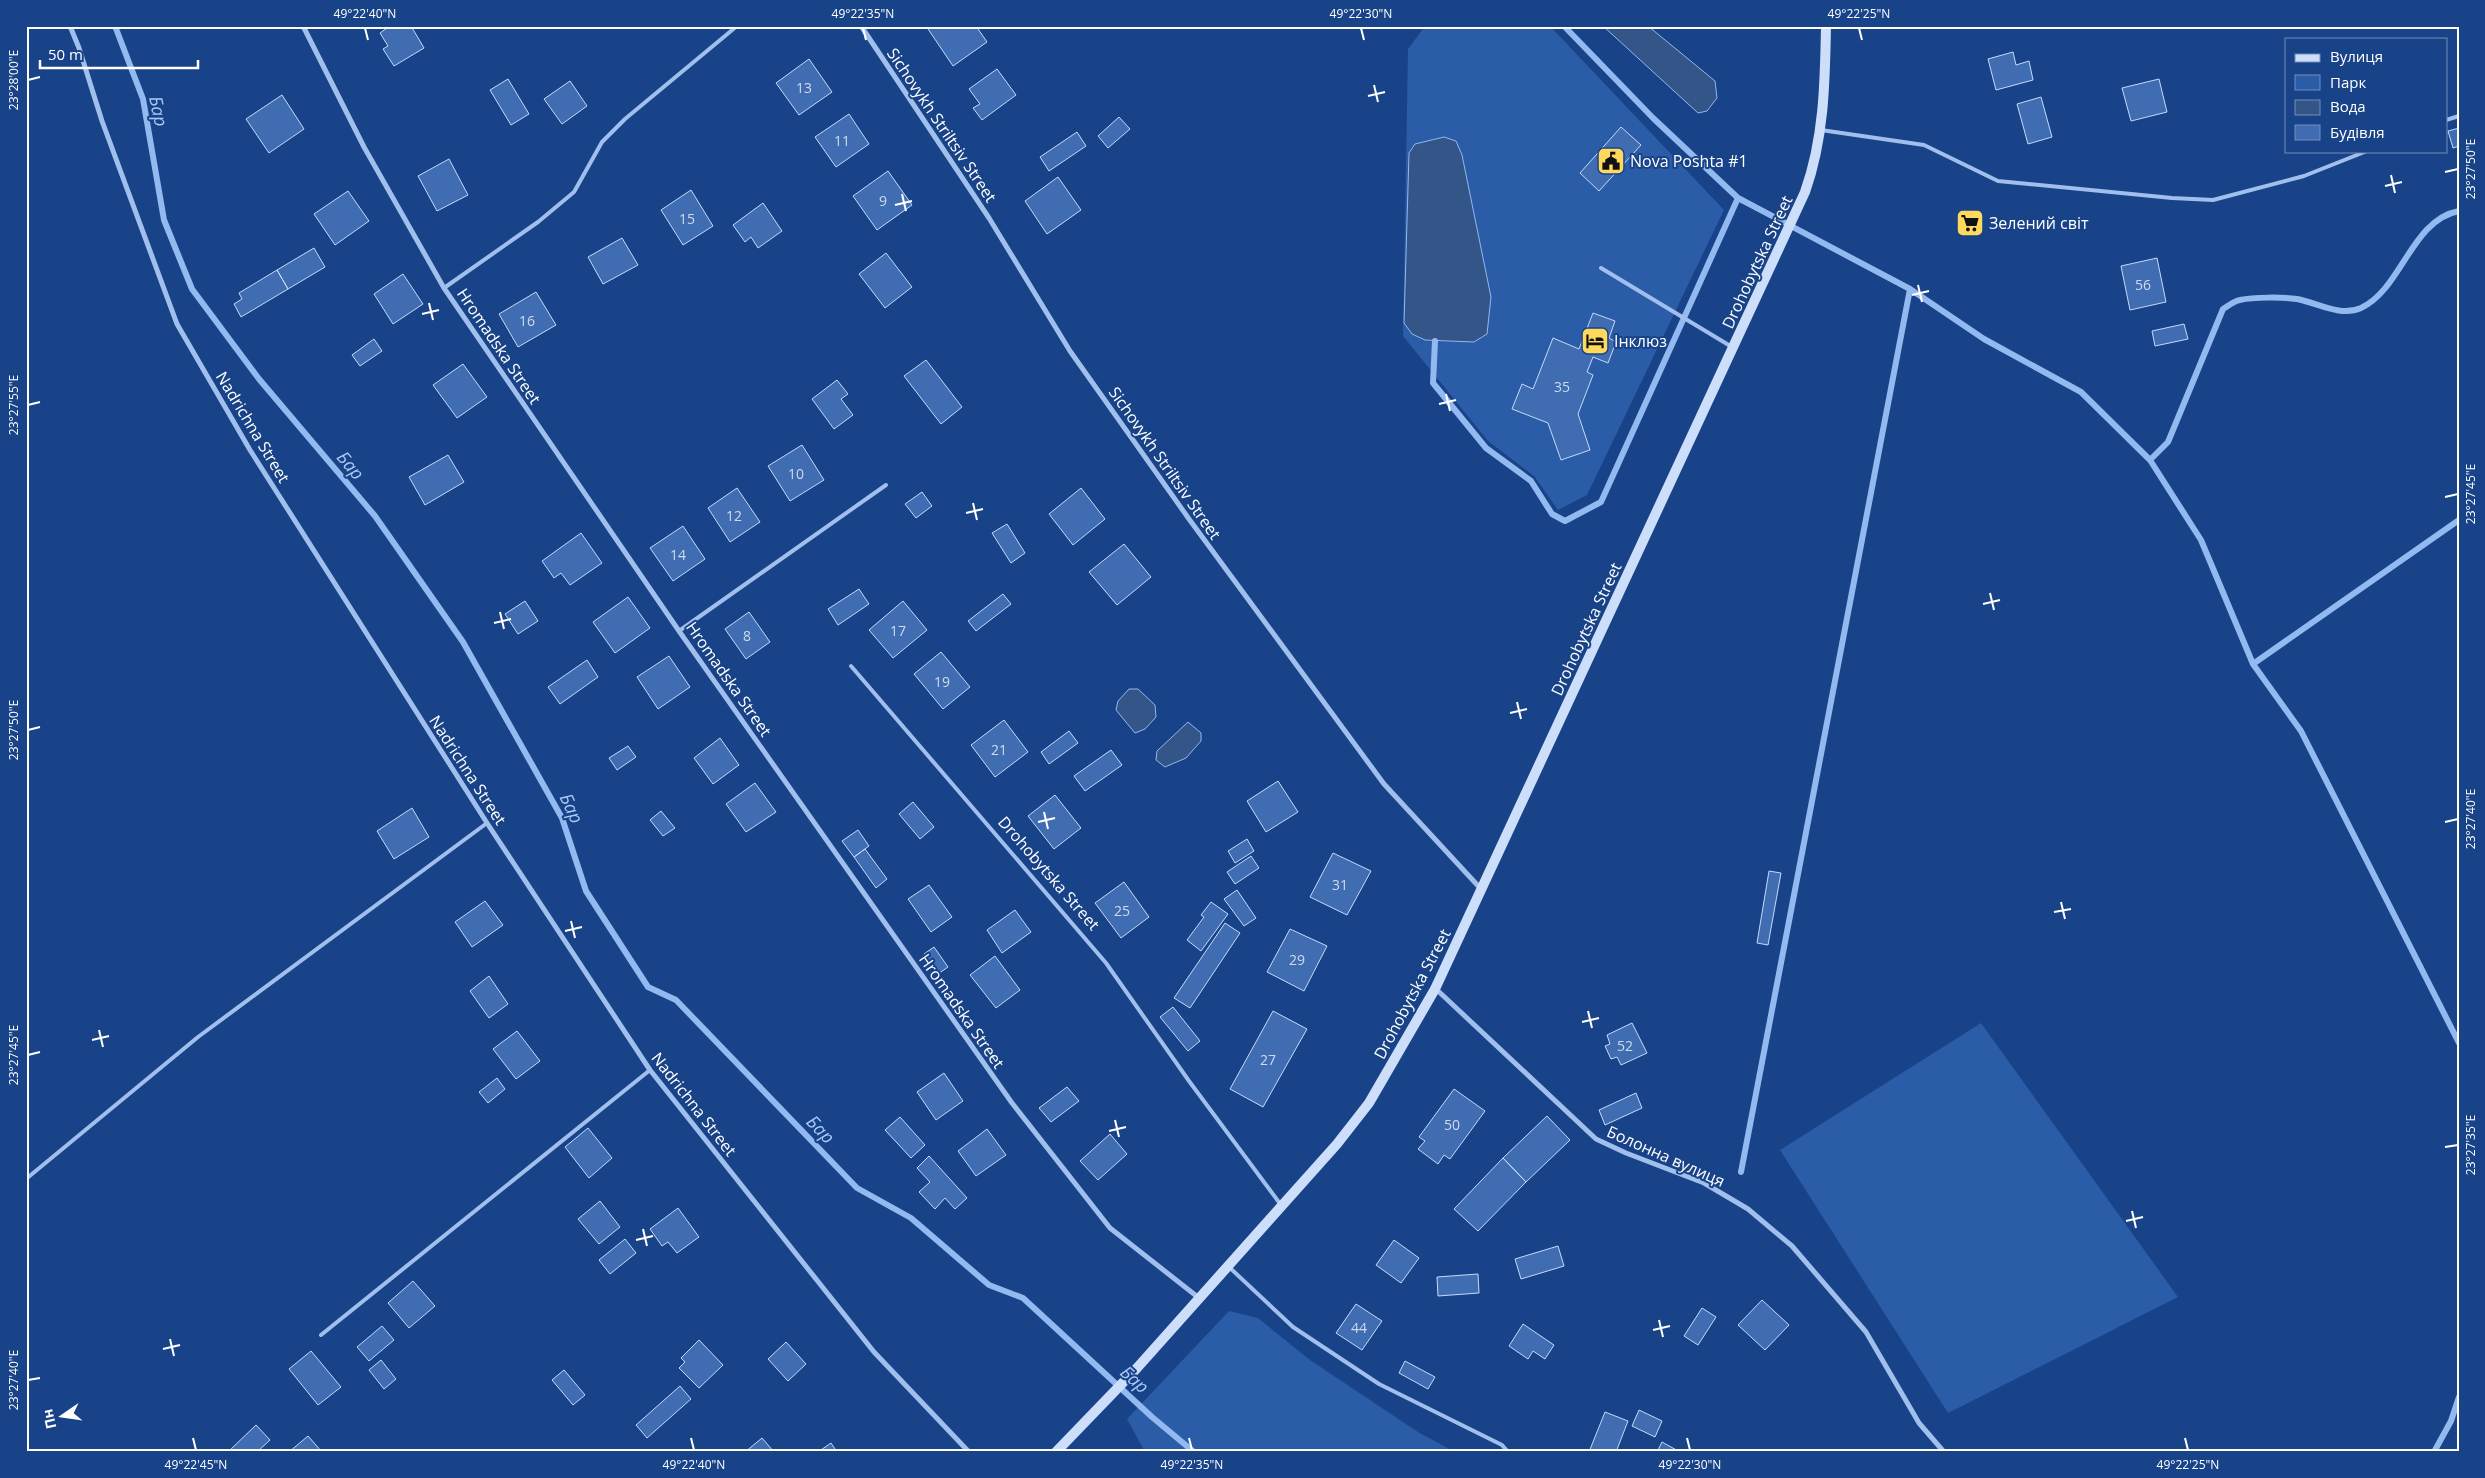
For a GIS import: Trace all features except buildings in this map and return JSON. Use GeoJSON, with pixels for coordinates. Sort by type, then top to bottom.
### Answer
{"type":"FeatureCollection","features":[{"type":"Feature","properties":{"kind":"main road","name":"Drohobytska Street"},"geometry":{"type":"LineString","coordinates":[[1056,1452],[1137,1368],[1283,1207],[1337,1144],[1369,1102],[1435,989],[1796,213],[1815,163],[1821,130],[1826,26]]}},
{"type":"Feature","properties":{"kind":"street","name":"Nadrichna Street"},"geometry":{"type":"LineString","coordinates":[[70,26],[177,324],[250,450],[487,823],[650,1070],[874,1352],[970,1452]]}},
{"type":"Feature","properties":{"kind":"street","name":"Hromadska Street"},"geometry":{"type":"LineString","coordinates":[[303,26],[364,147],[444,288],[679,631],[1012,1104],[1110,1228],[1199,1298]]}},
{"type":"Feature","properties":{"kind":"street","name":"Sichovykh Striltsiv Street"},"geometry":{"type":"LineString","coordinates":[[861,26],[989,218],[1070,351],[1189,519],[1384,784],[1481,889]]}},
{"type":"Feature","properties":{"kind":"street","name":"Болонна вулиця"},"geometry":{"type":"LineString","coordinates":[[1435,989],[1596,1139],[1626,1153],[1704,1183],[1748,1209],[1792,1246],[1866,1332],[1919,1423],[1944,1452]]}},
{"type":"Feature","properties":{"kind":"lane"},"geometry":{"type":"LineString","coordinates":[[444,288],[538,222],[574,192],[597,150],[613,130],[738,26]]}},
{"type":"Feature","properties":{"kind":"lane"},"geometry":{"type":"LineString","coordinates":[[1821,130],[1924,145],[1998,180],[2172,198],[2213,200],[2304,176],[2364,152]]}},
{"type":"Feature","properties":{"kind":"lane"},"geometry":{"type":"LineString","coordinates":[[1601,268],[1734,348]]}},
{"type":"Feature","properties":{"kind":"lane"},"geometry":{"type":"LineString","coordinates":[[679,631],[886,485]]}},
{"type":"Feature","properties":{"kind":"lane","name":"Drohobytska Street"},"geometry":{"type":"LineString","coordinates":[[851,666],[1106,963],[1189,1081],[1283,1207]]}},
{"type":"Feature","properties":{"kind":"lane"},"geometry":{"type":"LineString","coordinates":[[26,1179],[198,1037],[487,823]]}},
{"type":"Feature","properties":{"kind":"lane"},"geometry":{"type":"LineString","coordinates":[[321,1335],[650,1070]]}},
{"type":"Feature","properties":{"kind":"lane"},"geometry":{"type":"LineString","coordinates":[[1228,1267],[1293,1327],[1378,1384],[1502,1446],[1508,1452]]}},
{"type":"Feature","properties":{"kind":"green space"},"geometry":{"type":"Polygon","coordinates":[[[1425,26],[1550,26],[1724,210],[1587,495],[1558,510],[1534,476],[1488,441],[1403,336],[1408,49],[1425,26]]]}},
{"type":"Feature","properties":{"kind":"green space"},"geometry":{"type":"Polygon","coordinates":[[[1981,1023],[2178,1297],[1948,1413],[1780,1150],[1981,1023]]]}},
{"type":"Feature","properties":{"kind":"green space"},"geometry":{"type":"Polygon","coordinates":[[[1229,1311],[1258,1318],[1310,1360],[1418,1432],[1455,1452],[1145,1452],[1127,1419],[1229,1311]]]}},
{"type":"Feature","properties":{"kind":"water"},"geometry":{"type":"Polygon","coordinates":[[[1603,26],[1648,26],[1715,81],[1717,98],[1707,111],[1698,113],[1603,26]]]}},
{"type":"Feature","properties":{"kind":"water"},"geometry":{"type":"Polygon","coordinates":[[[1444,137],[1456,141],[1462,155],[1491,297],[1487,334],[1474,342],[1425,340],[1412,334],[1404,323],[1409,153],[1415,144],[1444,137]]]}},
{"type":"Feature","properties":{"kind":"water"},"geometry":{"type":"Polygon","coordinates":[[[1129,689],[1138,689],[1155,705],[1156,717],[1145,729],[1135,733],[1116,710],[1118,701],[1129,689]]]}},
{"type":"Feature","properties":{"kind":"water"},"geometry":{"type":"Polygon","coordinates":[[[1188,722],[1201,733],[1201,741],[1186,758],[1165,767],[1156,760],[1157,751],[1188,722]]]}},
{"type":"Feature","properties":{"kind":"waterway","name":"Бар"},"geometry":{"type":"LineString","coordinates":[[115,26],[143,99],[164,220],[192,289],[259,379],[375,516],[463,642],[562,818],[586,891],[648,987],[676,1000],[857,1188],[911,1218],[989,1285],[1023,1298],[1152,1417],[1194,1452]]}},
{"type":"Feature","properties":{"kind":"waterway"},"geometry":{"type":"LineString","coordinates":[[1564,26],[1653,118],[1738,198],[1910,289],[1984,339],[2081,392],[2150,460],[2201,540],[2253,664],[2301,731],[2459,1043]]}},
{"type":"Feature","properties":{"kind":"waterway"},"geometry":{"type":"LineString","coordinates":[[1435,341],[1433,383],[1486,448],[1531,481],[1552,514],[1565,521],[1601,502],[1738,198]]}},
{"type":"Feature","properties":{"kind":"waterway"},"geometry":{"type":"LineString","coordinates":[[2150,460],[2168,442],[2223,309],[2233,302],[2253,298],[2297,299],[2345,311],[2361,308],[2375,299],[2387,286],[2429,227],[2443,217],[2459,211]]}},
{"type":"Feature","properties":{"kind":"waterway"},"geometry":{"type":"LineString","coordinates":[[1741,1172],[1910,289]]}},
{"type":"Feature","properties":{"kind":"waterway"},"geometry":{"type":"LineString","coordinates":[[2253,664],[2459,520]]}},
{"type":"Feature","properties":{"kind":"waterway"},"geometry":{"type":"LineString","coordinates":[[2434,1452],[2451,1421],[2459,1397]]}},
{"type":"Feature","properties":{"kind":"place","name":"Nova Poshta #1"},"geometry":{"type":"Point","coordinates":[1611,161]}},
{"type":"Feature","properties":{"kind":"place","name":"Зелений світ"},"geometry":{"type":"Point","coordinates":[1970,223]}},
{"type":"Feature","properties":{"kind":"place","name":"Інклюз"},"geometry":{"type":"Point","coordinates":[1595,341]}}]}
